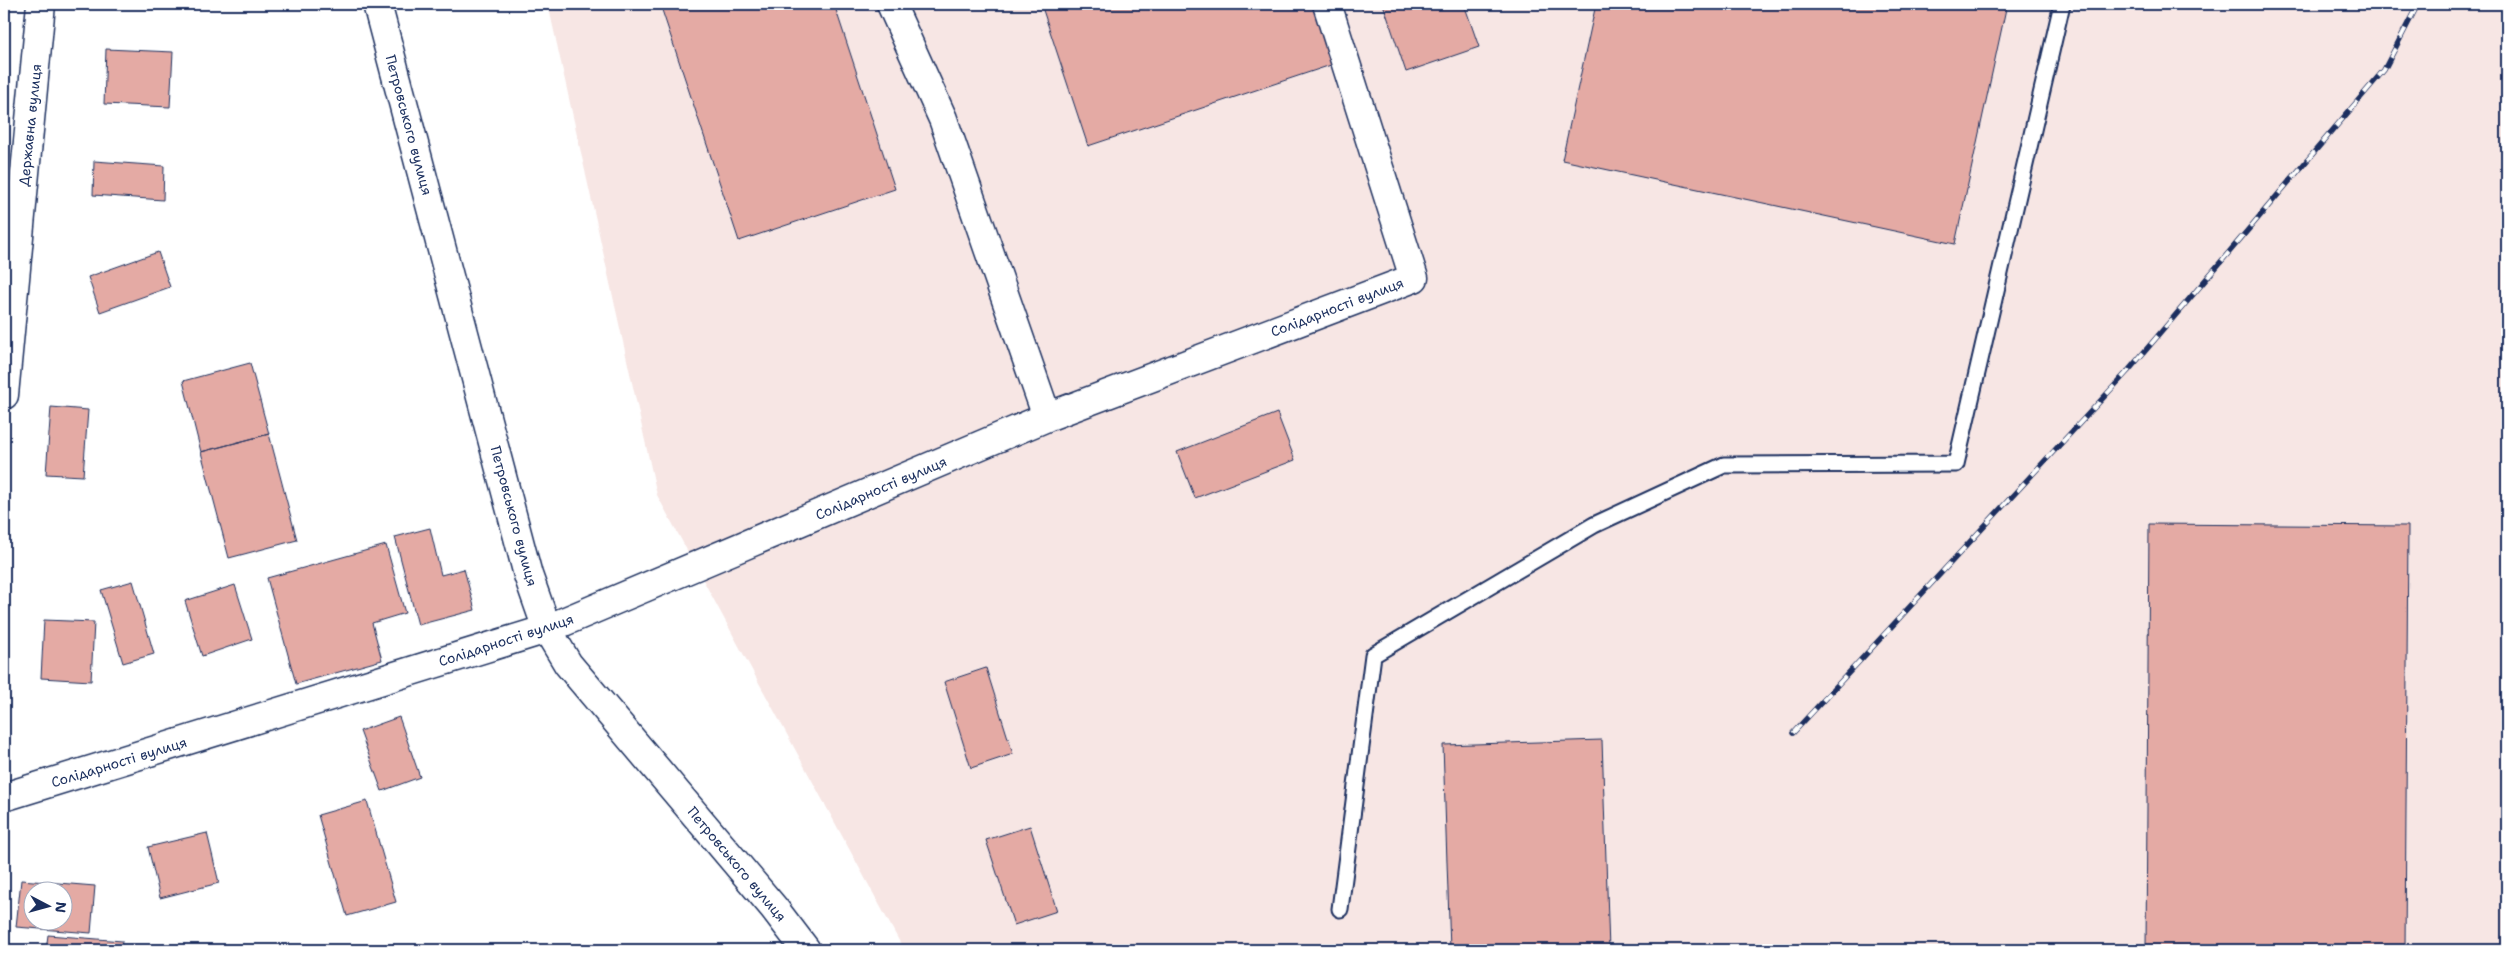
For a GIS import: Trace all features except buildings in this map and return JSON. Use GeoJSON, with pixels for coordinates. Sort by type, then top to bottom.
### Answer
{"type":"FeatureCollection","features":[{"type":"Feature","properties":{"kind":"street","name":"Державна вулиця"},"geometry":{"type":"LineString","coordinates":[[4,395],[11,246],[41,4]]}},
{"type":"Feature","properties":{"kind":"street","name":"Петровського вулиця"},"geometry":{"type":"LineString","coordinates":[[377,4],[528,574],[547,629],[568,664],[774,908],[806,950]]}},
{"type":"Feature","properties":{"kind":"street"},"geometry":{"type":"LineString","coordinates":[[891,4],[943,119],[1047,417]]}},
{"type":"Feature","properties":{"kind":"street","name":"Солідарності вулиця"},"geometry":{"type":"LineString","coordinates":[[4,797],[547,629],[1047,417],[1414,278],[1327,4]]}},
{"type":"Feature","properties":{"kind":"lane"},"geometry":{"type":"LineString","coordinates":[[1340,909],[1373,655],[1594,525],[1724,465],[1956,464],[2062,4]]}},
{"type":"Feature","properties":{"kind":"shaded area"},"geometry":{"type":"Polygon","coordinates":[[[548,4],[2507,4],[2507,950],[904,950],[657,495],[548,4]]]}},
{"type":"Feature","properties":{"kind":"railway"},"geometry":{"type":"LineString","coordinates":[[1793,733],[2128,371],[2384,70],[2418,4]]}}]}
